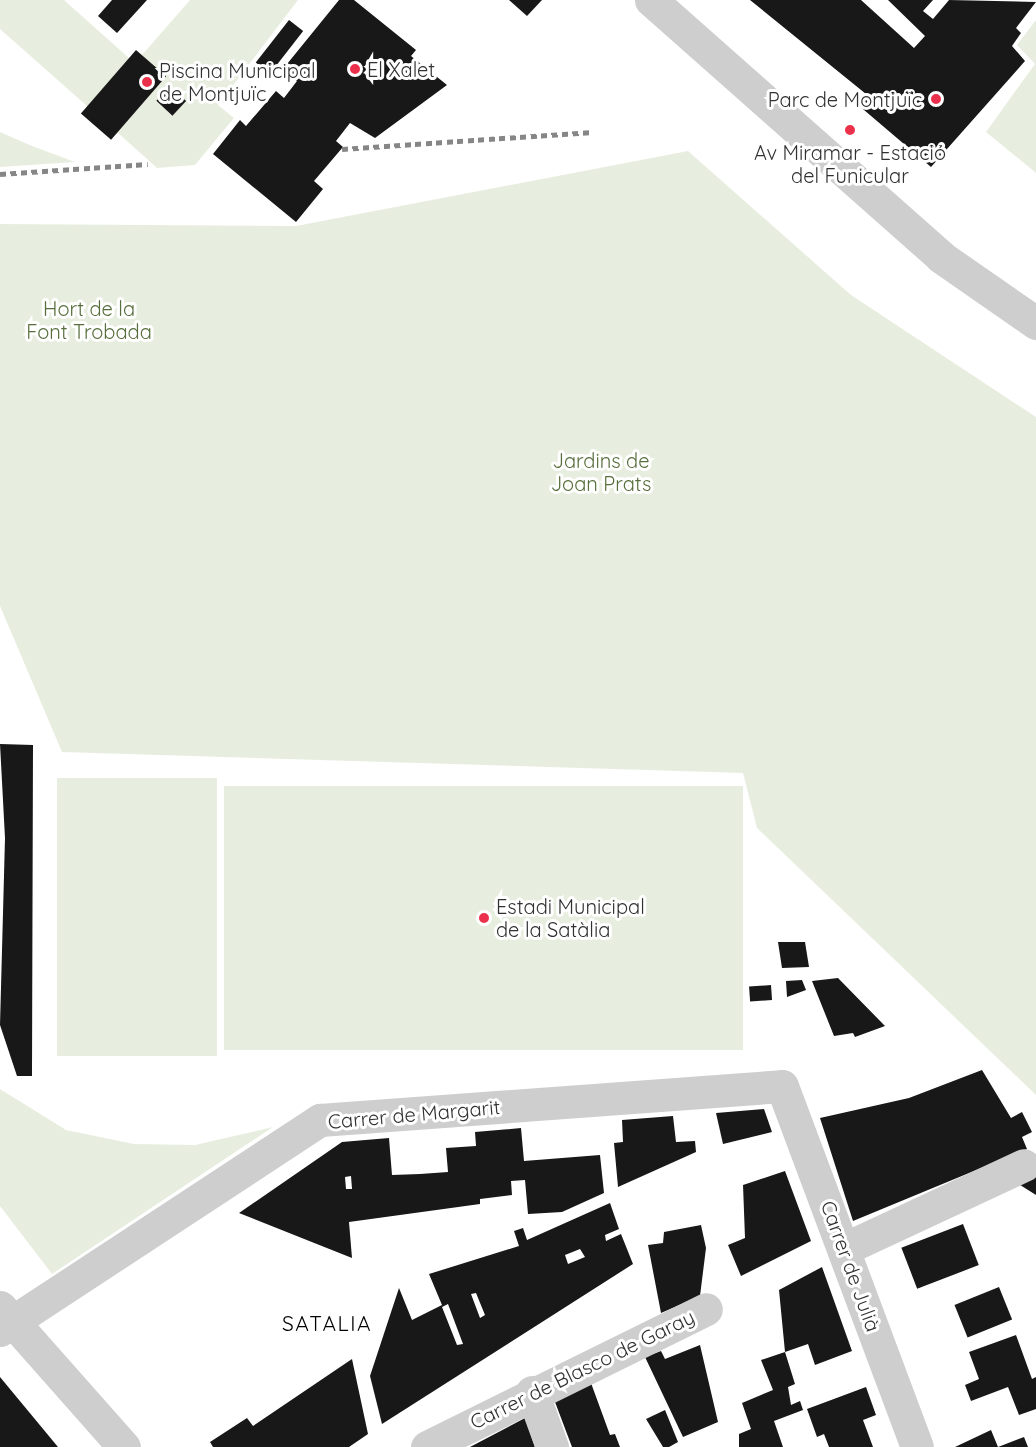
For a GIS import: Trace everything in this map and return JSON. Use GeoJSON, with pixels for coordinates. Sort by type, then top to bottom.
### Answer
{"type":"FeatureCollection","features":[{"type":"Feature","properties":{"kind":"street"},"geometry":{"type":"LineString","coordinates":[[651,0],[674,11],[941,257],[1036,323]]}},
{"type":"Feature","properties":{"kind":"street","name":"Carrer de Julià"},"geometry":{"type":"LineString","coordinates":[[782,1086],[846,1248],[917,1447]]}},
{"type":"Feature","properties":{"kind":"street","name":"Carrer de Margarit"},"geometry":{"type":"LineString","coordinates":[[3,1320],[320,1120],[782,1086]]}},
{"type":"Feature","properties":{"kind":"street"},"geometry":{"type":"LineString","coordinates":[[846,1248],[1024,1165]]}},
{"type":"Feature","properties":{"kind":"street","name":"Carrer de Blasco de Garay"},"geometry":{"type":"LineString","coordinates":[[427,1447],[532,1392],[706,1309]]}},
{"type":"Feature","properties":{"kind":"street"},"geometry":{"type":"LineString","coordinates":[[3,1320],[124,1447]]}},
{"type":"Feature","properties":{"kind":"street"},"geometry":{"type":"LineString","coordinates":[[532,1392],[552,1447]]}},
{"type":"Feature","properties":{"kind":"green space","name":"Piscina Municipal de Montjuïc"},"geometry":{"type":"Polygon","coordinates":[[[0,0],[64,0],[129,58],[142,55],[190,0],[298,0],[218,105],[234,118],[195,165],[157,168],[118,133],[111,139],[82,114],[87,106],[0,29],[0,0]]]}},
{"type":"Feature","properties":{"kind":"green space"},"geometry":{"type":"Polygon","coordinates":[[[1036,20],[1036,173],[986,132],[1035,64],[1017,45],[1036,20]]]}},
{"type":"Feature","properties":{"kind":"green space"},"geometry":{"type":"Polygon","coordinates":[[[0,132],[32,146],[75,162],[0,167],[0,132]]]}},
{"type":"Feature","properties":{"kind":"green space","name":"Jardins de Joan Prats"},"geometry":{"type":"Polygon","coordinates":[[[688,151],[851,295],[1036,417],[1036,1095],[757,828],[743,773],[62,752],[0,606],[0,224],[296,226],[688,151]]]}},
{"type":"Feature","properties":{"kind":"green space"},"geometry":{"type":"Polygon","coordinates":[[[57,778],[217,778],[217,1056],[57,1056],[57,778]]]}},
{"type":"Feature","properties":{"kind":"green space","name":"Estadi Municipal de la Satàlia"},"geometry":{"type":"Polygon","coordinates":[[[224,786],[743,786],[743,1050],[224,1050],[224,786]]]}},
{"type":"Feature","properties":{"kind":"green space"},"geometry":{"type":"Polygon","coordinates":[[[0,1089],[66,1130],[134,1144],[195,1145],[273,1127],[52,1274],[0,1206],[0,1089]]]}},
{"type":"Feature","properties":{"kind":"building"},"geometry":{"type":"Polygon","coordinates":[[[112,0],[147,0],[117,33],[98,16],[112,0]]]}},
{"type":"Feature","properties":{"kind":"building"},"geometry":{"type":"Polygon","coordinates":[[[339,0],[354,0],[416,50],[411,56],[447,85],[375,138],[350,123],[336,141],[343,147],[314,181],[323,189],[296,222],[213,154],[240,120],[246,126],[276,91],[284,98],[297,81],[283,69],[339,0]]]}},
{"type":"Feature","properties":{"kind":"building"},"geometry":{"type":"Polygon","coordinates":[[[509,0],[542,0],[527,16],[509,0]]]}},
{"type":"Feature","properties":{"kind":"building"},"geometry":{"type":"Polygon","coordinates":[[[750,0],[861,0],[914,48],[925,36],[888,0],[933,0],[923,11],[933,19],[949,0],[1036,2],[1016,28],[1021,33],[1012,46],[1025,61],[931,167],[857,104],[866,94],[750,0]]]}},
{"type":"Feature","properties":{"kind":"building"},"geometry":{"type":"Polygon","coordinates":[[[289,20],[303,31],[270,74],[256,63],[289,20]]]}},
{"type":"Feature","properties":{"kind":"building"},"geometry":{"type":"Polygon","coordinates":[[[136,50],[166,76],[111,140],[81,113],[136,50]]]}},
{"type":"Feature","properties":{"kind":"building"},"geometry":{"type":"Polygon","coordinates":[[[170,86],[186,101],[172,116],[156,101],[170,86]]]}},
{"type":"Feature","properties":{"kind":"building"},"geometry":{"type":"Polygon","coordinates":[[[0,744],[33,745],[32,1076],[17,1076],[0,1025],[5,838],[0,744]]]}},
{"type":"Feature","properties":{"kind":"building"},"geometry":{"type":"Polygon","coordinates":[[[778,942],[805,942],[809,967],[782,968],[778,942]]]}},
{"type":"Feature","properties":{"kind":"building"},"geometry":{"type":"Polygon","coordinates":[[[838,978],[885,1026],[855,1037],[853,1033],[834,1036],[812,981],[838,978]]]}},
{"type":"Feature","properties":{"kind":"building"},"geometry":{"type":"Polygon","coordinates":[[[802,980],[806,990],[787,997],[786,981],[802,980]]]}},
{"type":"Feature","properties":{"kind":"building"},"geometry":{"type":"Polygon","coordinates":[[[771,985],[772,1000],[750,1001],[749,987],[771,985]]]}},
{"type":"Feature","properties":{"kind":"building"},"geometry":{"type":"Polygon","coordinates":[[[982,1070],[1011,1118],[1022,1112],[1032,1132],[1022,1137],[1027,1149],[853,1221],[820,1118],[909,1098],[982,1070]]]}},
{"type":"Feature","properties":{"kind":"building"},"geometry":{"type":"Polygon","coordinates":[[[764,1109],[772,1132],[723,1144],[716,1113],[764,1109]]]}},
{"type":"Feature","properties":{"kind":"building"},"geometry":{"type":"Polygon","coordinates":[[[673,1116],[676,1142],[695,1141],[696,1152],[618,1187],[614,1143],[623,1142],[622,1120],[673,1116]]]}},
{"type":"Feature","properties":{"kind":"building"},"geometry":{"type":"Polygon","coordinates":[[[521,1128],[524,1161],[600,1155],[604,1193],[562,1212],[528,1214],[525,1180],[511,1181],[512,1195],[480,1199],[480,1204],[349,1222],[352,1258],[239,1213],[342,1142],[389,1138],[392,1175],[448,1172],[446,1148],[476,1146],[475,1132],[521,1128]],[[351,1176],[345,1177],[346,1189],[352,1189],[351,1176]]]}},
{"type":"Feature","properties":{"kind":"building"},"geometry":{"type":"Polygon","coordinates":[[[785,1171],[811,1241],[741,1276],[728,1245],[745,1238],[743,1185],[785,1171]]]}},
{"type":"Feature","properties":{"kind":"building"},"geometry":{"type":"Polygon","coordinates":[[[1036,1173],[1036,1195],[1017,1183],[1036,1173]]]}},
{"type":"Feature","properties":{"kind":"building"},"geometry":{"type":"Polygon","coordinates":[[[610,1203],[619,1229],[605,1235],[606,1241],[621,1234],[633,1264],[382,1424],[370,1376],[399,1288],[412,1320],[442,1305],[429,1274],[519,1246],[514,1231],[523,1228],[527,1240],[610,1203]],[[580,1249],[565,1255],[568,1264],[585,1257],[580,1249]],[[476,1293],[471,1294],[480,1318],[485,1315],[476,1293]],[[448,1304],[442,1307],[457,1345],[463,1344],[448,1304]]]}},
{"type":"Feature","properties":{"kind":"building"},"geometry":{"type":"Polygon","coordinates":[[[963,1224],[979,1265],[917,1289],[901,1248],[963,1224]]]}},
{"type":"Feature","properties":{"kind":"building"},"geometry":{"type":"Polygon","coordinates":[[[701,1225],[706,1248],[700,1296],[661,1313],[648,1245],[663,1243],[664,1232],[701,1225]]]}},
{"type":"Feature","properties":{"kind":"building"},"geometry":{"type":"Polygon","coordinates":[[[822,1267],[852,1351],[815,1365],[808,1344],[785,1352],[779,1290],[822,1267]]]}},
{"type":"Feature","properties":{"kind":"building"},"geometry":{"type":"Polygon","coordinates":[[[999,1287],[1012,1319],[968,1337],[954,1305],[999,1287]]]}},
{"type":"Feature","properties":{"kind":"building"},"geometry":{"type":"Polygon","coordinates":[[[1016,1335],[1032,1379],[1036,1377],[1036,1409],[1019,1415],[1008,1387],[971,1401],[965,1385],[979,1379],[969,1352],[1016,1335]]]}},
{"type":"Feature","properties":{"kind":"building"},"geometry":{"type":"Polygon","coordinates":[[[700,1345],[718,1422],[683,1437],[645,1357],[661,1351],[665,1359],[700,1345]]]}},
{"type":"Feature","properties":{"kind":"building"},"geometry":{"type":"Polygon","coordinates":[[[785,1352],[795,1384],[788,1387],[791,1405],[800,1401],[803,1410],[774,1421],[783,1447],[739,1447],[739,1434],[751,1429],[742,1403],[773,1390],[761,1360],[785,1352]]]}},
{"type":"Feature","properties":{"kind":"building"},"geometry":{"type":"Polygon","coordinates":[[[352,1359],[368,1434],[349,1447],[213,1447],[210,1442],[247,1418],[253,1426],[352,1359]]]}},
{"type":"Feature","properties":{"kind":"building"},"geometry":{"type":"Polygon","coordinates":[[[0,1377],[58,1447],[0,1447],[0,1377]]]}},
{"type":"Feature","properties":{"kind":"building"},"geometry":{"type":"Polygon","coordinates":[[[591,1383],[610,1435],[615,1434],[620,1447],[572,1447],[555,1402],[591,1383]]]}},
{"type":"Feature","properties":{"kind":"building"},"geometry":{"type":"Polygon","coordinates":[[[866,1387],[876,1415],[863,1420],[873,1447],[829,1447],[824,1434],[817,1437],[807,1409],[866,1387]]]}},
{"type":"Feature","properties":{"kind":"building"},"geometry":{"type":"Polygon","coordinates":[[[665,1410],[678,1442],[669,1447],[663,1447],[646,1419],[665,1410]]]}},
{"type":"Feature","properties":{"kind":"building"},"geometry":{"type":"Polygon","coordinates":[[[525,1418],[535,1447],[470,1447],[525,1418]]]}},
{"type":"Feature","properties":{"kind":"building"},"geometry":{"type":"Polygon","coordinates":[[[991,1430],[998,1447],[955,1447],[991,1430]]]}},
{"type":"Feature","properties":{"kind":"building"},"geometry":{"type":"Polygon","coordinates":[[[1024,1437],[1028,1447],[998,1447],[1024,1437]]]}},
{"type":"Feature","properties":{"kind":"railway"},"geometry":{"type":"LineString","coordinates":[[342,149],[589,132]]}},
{"type":"Feature","properties":{"kind":"railway"},"geometry":{"type":"LineString","coordinates":[[0,174],[148,164]]}},
{"type":"Feature","properties":{"kind":"place","name":"El Xalet"},"geometry":{"type":"Point","coordinates":[355,69]}},
{"type":"Feature","properties":{"kind":"place","name":"Piscina Municipal de Montjuïc"},"geometry":{"type":"Point","coordinates":[147,82]}},
{"type":"Feature","properties":{"kind":"place","name":"Parc de Montjuïc"},"geometry":{"type":"Point","coordinates":[936,99]}},
{"type":"Feature","properties":{"kind":"place","name":"Av Miramar - Estació del Funicular"},"geometry":{"type":"Point","coordinates":[850,130]}},
{"type":"Feature","properties":{"kind":"place","name":"Estadi Municipal de la Satàlia"},"geometry":{"type":"Point","coordinates":[484,918]}},
{"type":"Feature","properties":{"kind":"district","name":"SATALIA"},"geometry":{"type":"Point","coordinates":[327,1323]}},
{"type":"Feature","properties":{"kind":"park label","name":"Hort de la Font Trobada"},"geometry":{"type":"Point","coordinates":[89,320]}}]}
